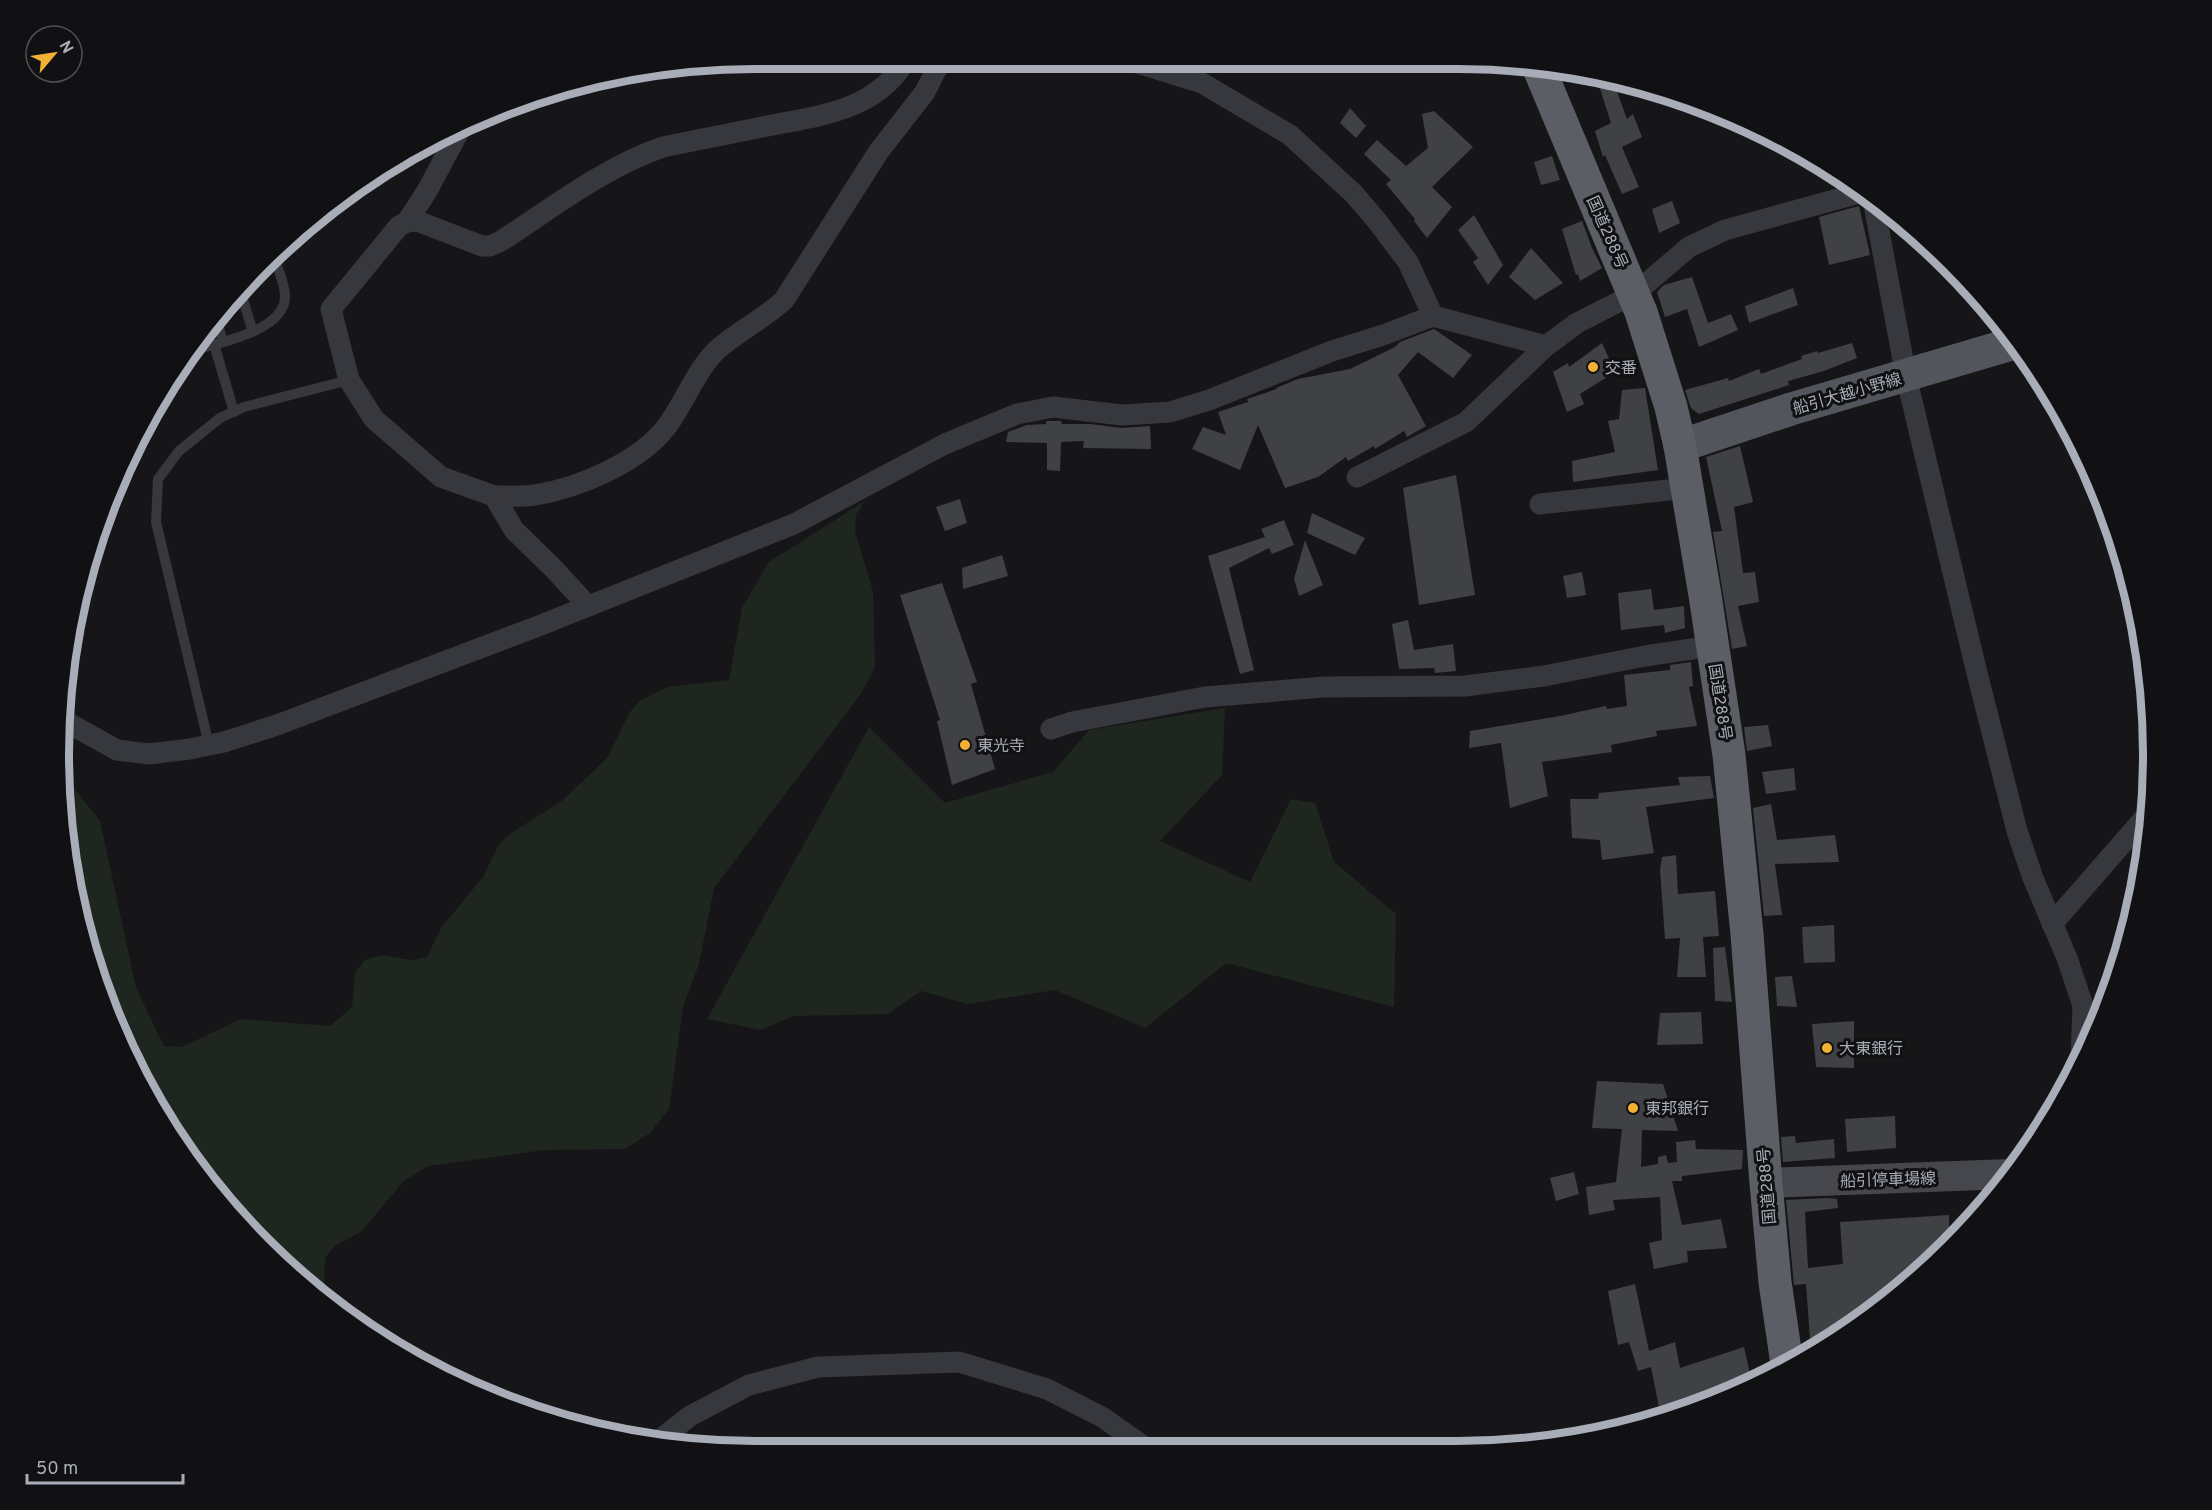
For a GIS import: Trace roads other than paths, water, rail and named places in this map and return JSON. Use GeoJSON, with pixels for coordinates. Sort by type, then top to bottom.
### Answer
{"type":"FeatureCollection","features":[{"type":"Feature","properties":{"kind":"highway","name":"国道288号"},"geometry":{"type":"LineString","coordinates":[[1542,74],[1634,294],[1656,356],[1680,446],[1729,755],[1739,847],[1775,1282],[1786,1356]]}},
{"type":"Feature","properties":{"kind":"main road","name":"船引大越小野線"},"geometry":{"type":"LineString","coordinates":[[1680,446],[1791,409],[2007,345]]}},
{"type":"Feature","properties":{"kind":"main road","name":"船引停車場線"},"geometry":{"type":"LineString","coordinates":[[1766,1183],[2000,1174]]}},
{"type":"Feature","properties":{"kind":"street"},"geometry":{"type":"LineString","coordinates":[[900,69],[894,78],[867,99],[837,112],[648,152],[595,181],[490,246],[482,246],[417,221],[399,226],[331,309],[349,380],[374,419],[441,477],[494,496],[535,495],[569,486],[608,471],[644,451],[667,426],[717,350],[773,311],[784,300],[879,150],[925,92],[936,69]]}},
{"type":"Feature","properties":{"kind":"street"},"geometry":{"type":"LineString","coordinates":[[1157,69],[1202,83],[1290,135],[1354,194],[1377,221],[1408,262],[1433,316]]}},
{"type":"Feature","properties":{"kind":"street"},"geometry":{"type":"LineString","coordinates":[[407,222],[427,191],[455,139]]}},
{"type":"Feature","properties":{"kind":"street"},"geometry":{"type":"LineString","coordinates":[[1358,477],[1466,422],[1546,346],[1577,323],[1634,294],[1689,247],[1725,230],[1852,195]]}},
{"type":"Feature","properties":{"kind":"street"},"geometry":{"type":"LineString","coordinates":[[1875,211],[1906,376],[1972,653],[2017,831],[2067,958],[2083,1006],[2082,1037]]}},
{"type":"Feature","properties":{"kind":"street"},"geometry":{"type":"LineString","coordinates":[[70,724],[117,750],[149,754],[209,745],[277,725],[794,524],[945,444],[1017,414],[1053,407],[1122,415],[1170,411],[1209,400],[1332,351],[1433,316],[1546,346]]}},
{"type":"Feature","properties":{"kind":"street"},"geometry":{"type":"LineString","coordinates":[[1540,504],[1687,488]]}},
{"type":"Feature","properties":{"kind":"street"},"geometry":{"type":"LineString","coordinates":[[494,496],[514,530],[588,606]]}},
{"type":"Feature","properties":{"kind":"street"},"geometry":{"type":"LineString","coordinates":[[1051,729],[1072,722],[1205,697],[1324,687],[1465,686],[1544,676],[1645,656],[1712,646]]}},
{"type":"Feature","properties":{"kind":"street"},"geometry":{"type":"LineString","coordinates":[[2052,924],[2139,824]]}},
{"type":"Feature","properties":{"kind":"street"},"geometry":{"type":"LineString","coordinates":[[666,1435],[690,1416],[749,1385],[818,1367],[959,1362],[1047,1389],[1102,1417],[1136,1441]]}},
{"type":"Feature","properties":{"kind":"lane"},"geometry":{"type":"LineString","coordinates":[[204,347],[253,332],[271,322],[282,308],[285,296],[276,265]]}},
{"type":"Feature","properties":{"kind":"lane"},"geometry":{"type":"LineString","coordinates":[[243,299],[253,332]]}},
{"type":"Feature","properties":{"kind":"lane"},"geometry":{"type":"LineString","coordinates":[[217,329],[234,412]]}},
{"type":"Feature","properties":{"kind":"lane"},"geometry":{"type":"LineString","coordinates":[[209,745],[156,522],[158,479],[178,451],[220,418],[244,407],[349,380]]}},
{"type":"Feature","properties":{"kind":"place","name":"交番"},"geometry":{"type":"Point","coordinates":[1593,367]}},
{"type":"Feature","properties":{"kind":"place","name":"東光寺"},"geometry":{"type":"Point","coordinates":[965,745]}},
{"type":"Feature","properties":{"kind":"place","name":"大東銀行"},"geometry":{"type":"Point","coordinates":[1827,1048]}},
{"type":"Feature","properties":{"kind":"place","name":"東邦銀行"},"geometry":{"type":"Point","coordinates":[1633,1108]}}]}
